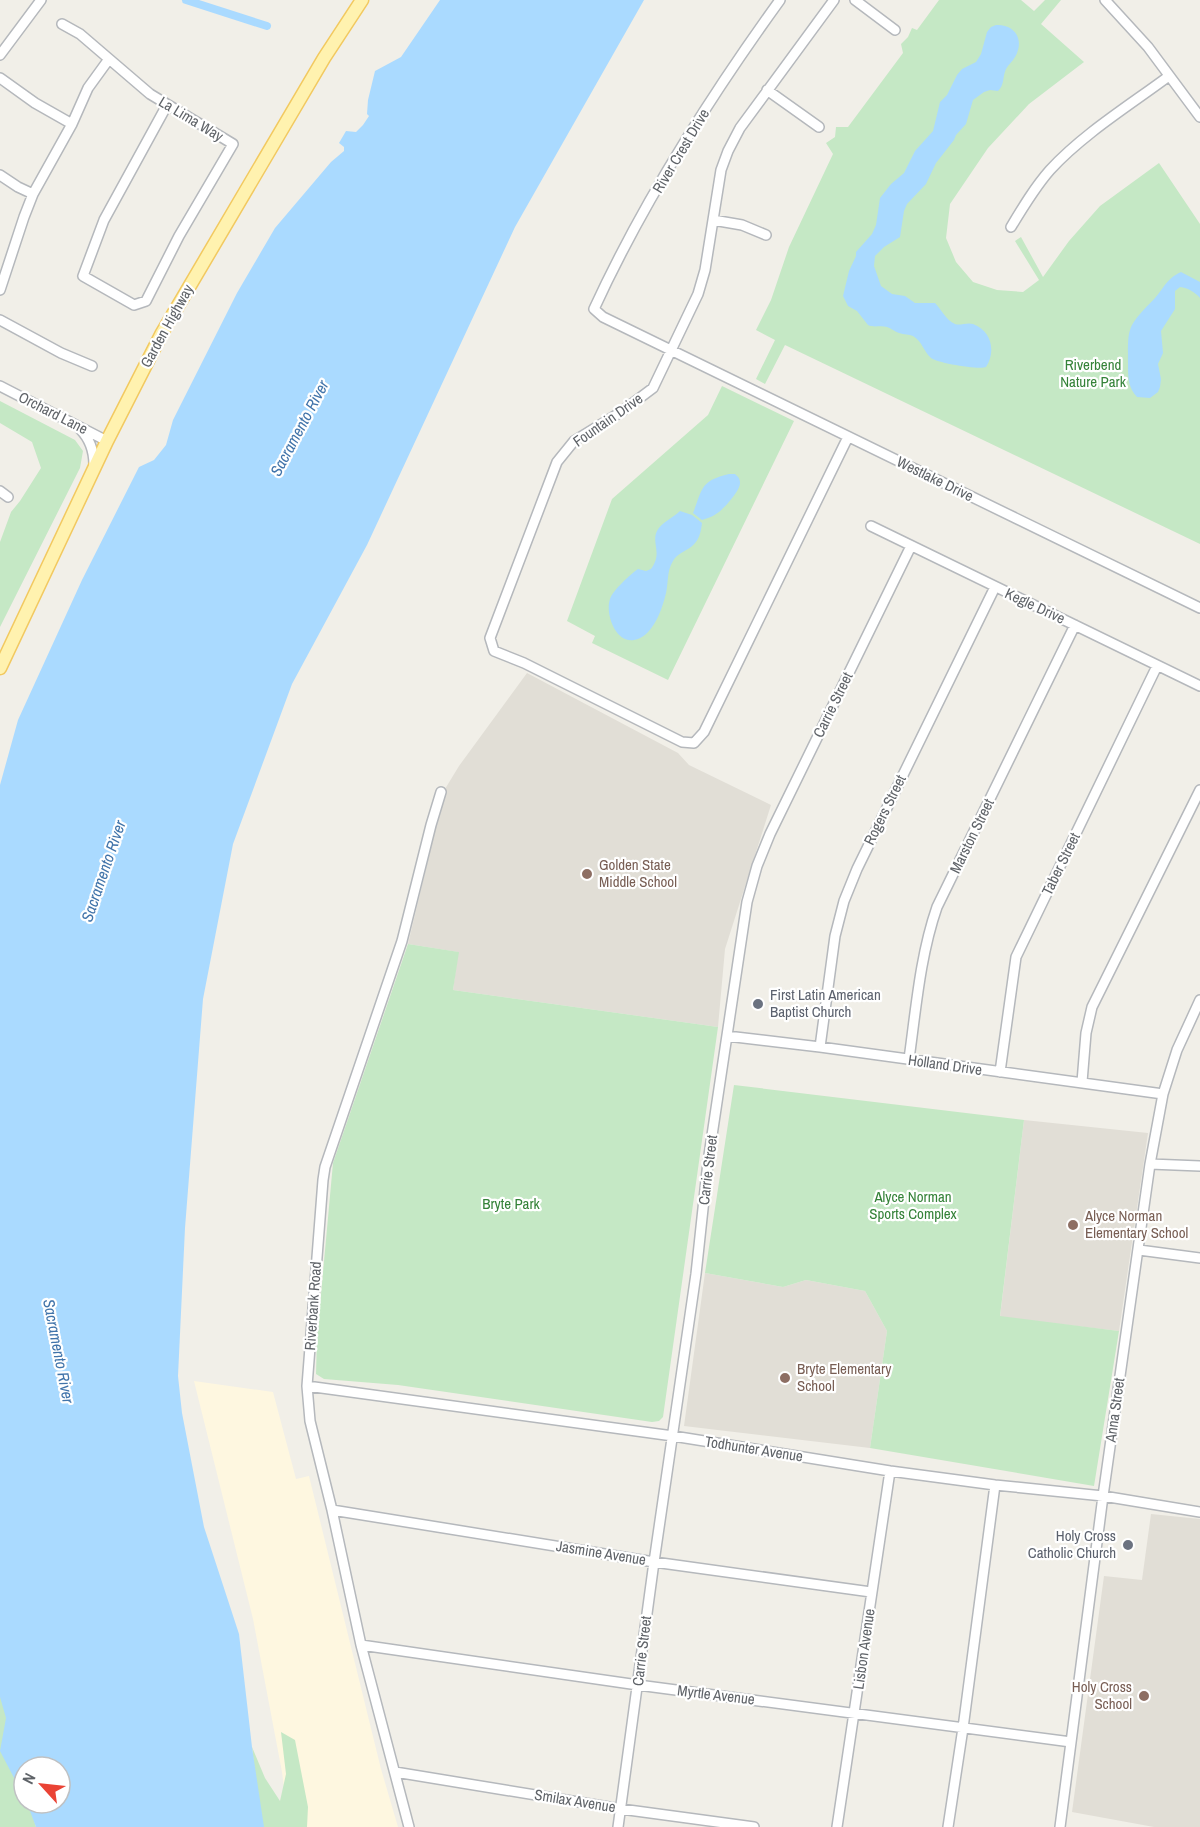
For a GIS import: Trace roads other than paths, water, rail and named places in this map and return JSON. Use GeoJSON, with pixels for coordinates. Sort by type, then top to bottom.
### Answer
{"type":"FeatureCollection","features":[{"type":"Feature","properties":{"kind":"main road","name":"Garden Highway"},"geometry":{"type":"LineString","coordinates":[[0,668],[107,441],[162,333],[324,58],[362,0]]}},
{"type":"Feature","properties":{"kind":"street"},"geometry":{"type":"LineString","coordinates":[[0,55],[41,0]]}},
{"type":"Feature","properties":{"kind":"street","name":"River Crest Drive"},"geometry":{"type":"LineString","coordinates":[[594,309],[638,223],[685,142],[780,0]]}},
{"type":"Feature","properties":{"kind":"street","name":"Fountain Drive"},"geometry":{"type":"LineString","coordinates":[[834,0],[740,128],[728,151],[722,170],[705,270],[698,294],[653,388],[621,412],[574,441],[557,462],[490,638],[494,651],[524,663],[682,742],[694,743],[704,732],[848,437]]}},
{"type":"Feature","properties":{"kind":"street"},"geometry":{"type":"LineString","coordinates":[[855,0],[895,30]]}},
{"type":"Feature","properties":{"kind":"street"},"geometry":{"type":"LineString","coordinates":[[1105,0],[1148,47],[1200,117]]}},
{"type":"Feature","properties":{"kind":"street","name":"La Lima Way"},"geometry":{"type":"LineString","coordinates":[[62,24],[80,34],[150,94],[233,144],[179,236],[146,301],[134,305],[83,276],[104,220],[167,105]]}},
{"type":"Feature","properties":{"kind":"street"},"geometry":{"type":"LineString","coordinates":[[0,290],[4,262],[33,194],[72,124],[88,88],[109,59]]}},
{"type":"Feature","properties":{"kind":"street"},"geometry":{"type":"LineString","coordinates":[[1011,227],[1031,194],[1072,148],[1169,76]]}},
{"type":"Feature","properties":{"kind":"street"},"geometry":{"type":"LineString","coordinates":[[0,78],[35,103],[72,124]]}},
{"type":"Feature","properties":{"kind":"street"},"geometry":{"type":"LineString","coordinates":[[767,90],[819,127]]}},
{"type":"Feature","properties":{"kind":"street"},"geometry":{"type":"LineString","coordinates":[[0,175],[33,194]]}},
{"type":"Feature","properties":{"kind":"street"},"geometry":{"type":"LineString","coordinates":[[713,220],[742,225],[766,235]]}},
{"type":"Feature","properties":{"kind":"street","name":"Westlake Drive"},"geometry":{"type":"LineString","coordinates":[[594,309],[603,317],[1200,608]]}},
{"type":"Feature","properties":{"kind":"street"},"geometry":{"type":"LineString","coordinates":[[0,320],[61,353],[92,366]]}},
{"type":"Feature","properties":{"kind":"street","name":"Orchard Lane"},"geometry":{"type":"LineString","coordinates":[[0,386],[107,441]]}},
{"type":"Feature","properties":{"kind":"street"},"geometry":{"type":"LineString","coordinates":[[77,425],[84,432],[92,448],[94,469]]}},
{"type":"Feature","properties":{"kind":"street","name":"Kegle Drive"},"geometry":{"type":"LineString","coordinates":[[871,526],[1200,686]]}},
{"type":"Feature","properties":{"kind":"street","name":"Carrie Street"},"geometry":{"type":"LineString","coordinates":[[618,1827],[696,1274],[708,1162],[746,910],[763,851],[911,546]]}},
{"type":"Feature","properties":{"kind":"street","name":"Rogers Street"},"geometry":{"type":"LineString","coordinates":[[820,1047],[835,936],[844,901],[856,869],[995,587]]}},
{"type":"Feature","properties":{"kind":"street","name":"Marston Street"},"geometry":{"type":"LineString","coordinates":[[909,1059],[925,949],[937,907],[1076,625]]}},
{"type":"Feature","properties":{"kind":"street","name":"Taber Street"},"geometry":{"type":"LineString","coordinates":[[1000,1072],[1016,957],[1157,666]]}},
{"type":"Feature","properties":{"kind":"street"},"geometry":{"type":"LineString","coordinates":[[1082,1082],[1086,1033],[1092,1007],[1200,790]]}},
{"type":"Feature","properties":{"kind":"street","name":"Riverbank Road"},"geometry":{"type":"LineString","coordinates":[[409,1827],[361,1645],[310,1421],[307,1386],[322,1191],[326,1167],[402,941],[441,792]]}},
{"type":"Feature","properties":{"kind":"street","name":"Anna Street"},"geometry":{"type":"LineString","coordinates":[[1060,1827],[1103,1496],[1150,1164],[1162,1094],[1177,1050],[1200,999]]}},
{"type":"Feature","properties":{"kind":"street","name":"Holland Drive"},"geometry":{"type":"LineString","coordinates":[[727,1036],[1162,1094]]}},
{"type":"Feature","properties":{"kind":"street"},"geometry":{"type":"LineString","coordinates":[[1150,1164],[1200,1166]]}},
{"type":"Feature","properties":{"kind":"street"},"geometry":{"type":"LineString","coordinates":[[1139,1250],[1200,1258]]}},
{"type":"Feature","properties":{"kind":"street","name":"Todhunter Avenue"},"geometry":{"type":"LineString","coordinates":[[307,1386],[673,1436],[890,1471],[1103,1496],[1200,1512]]}},
{"type":"Feature","properties":{"kind":"street","name":"Lisbon Avenue"},"geometry":{"type":"LineString","coordinates":[[837,1827],[890,1471]]}},
{"type":"Feature","properties":{"kind":"street"},"geometry":{"type":"LineString","coordinates":[[948,1827],[995,1485]]}},
{"type":"Feature","properties":{"kind":"street","name":"Jasmine Avenue"},"geometry":{"type":"LineString","coordinates":[[332,1510],[654,1562],[871,1592]]}},
{"type":"Feature","properties":{"kind":"street","name":"Myrtle Avenue"},"geometry":{"type":"LineString","coordinates":[[361,1645],[638,1685],[1071,1742]]}},
{"type":"Feature","properties":{"kind":"street","name":"Smilax Avenue"},"geometry":{"type":"LineString","coordinates":[[395,1772],[621,1809],[754,1827]]}},
{"type":"Feature","properties":{"kind":"water","name":"Sacramento River"},"geometry":{"type":"Polygon","coordinates":[[[440,0],[644,0],[515,227],[367,545],[292,684],[233,844],[203,999],[185,1228],[178,1376],[182,1413],[204,1527],[239,1634],[264,1827],[36,1827],[32,1815],[72,1815],[72,1755],[12,1755],[12,1774],[0,1751],[6,1718],[0,1697],[0,785],[18,720],[82,580],[139,467],[154,460],[166,445],[173,420],[237,293],[275,228],[331,162],[344,151],[344,147],[339,143],[346,131],[356,132],[369,116],[367,114],[368,100],[375,71],[401,57],[440,0]]]}},
{"type":"Feature","properties":{"kind":"water"},"geometry":{"type":"Polygon","coordinates":[[[996,25],[1003,25],[1013,30],[1019,45],[1015,57],[1006,69],[1002,86],[998,91],[984,92],[973,100],[966,124],[936,163],[926,184],[907,204],[900,237],[875,256],[874,266],[881,286],[892,294],[905,296],[915,303],[935,303],[952,322],[973,324],[984,332],[990,342],[991,355],[986,367],[975,368],[935,360],[913,336],[887,327],[868,325],[857,311],[848,306],[843,296],[856,252],[872,234],[876,225],[880,198],[904,173],[915,151],[933,131],[940,102],[947,95],[962,69],[976,62],[981,54],[987,32],[996,25]]]}},
{"type":"Feature","properties":{"kind":"water"},"geometry":{"type":"Polygon","coordinates":[[[1181,272],[1200,282],[1200,298],[1186,288],[1180,287],[1175,291],[1175,309],[1161,331],[1163,353],[1158,364],[1160,387],[1158,392],[1150,398],[1137,397],[1128,375],[1128,343],[1131,328],[1169,280],[1181,272]]]}},
{"type":"Feature","properties":{"kind":"water"},"geometry":{"type":"Polygon","coordinates":[[[729,474],[735,474],[739,479],[737,491],[719,512],[702,520],[693,513],[701,492],[708,483],[729,474]]]}},
{"type":"Feature","properties":{"kind":"water"},"geometry":{"type":"Polygon","coordinates":[[[680,511],[692,515],[702,523],[699,536],[694,545],[673,561],[669,570],[663,603],[651,629],[640,638],[627,640],[617,632],[610,619],[610,599],[618,587],[638,569],[646,571],[651,569],[657,553],[655,540],[657,531],[680,511]]]}},
{"type":"Feature","properties":{"kind":"waterway"},"geometry":{"type":"LineString","coordinates":[[186,0],[267,26]]}},
{"type":"Feature","properties":{"kind":"place","name":"Golden State Middle School"},"geometry":{"type":"Point","coordinates":[587,874]}},
{"type":"Feature","properties":{"kind":"place","name":"First Latin American Baptist Church"},"geometry":{"type":"Point","coordinates":[758,1004]}},
{"type":"Feature","properties":{"kind":"place","name":"Alyce Norman Elementary School"},"geometry":{"type":"Point","coordinates":[1073,1225]}},
{"type":"Feature","properties":{"kind":"place","name":"Bryte Elementary School"},"geometry":{"type":"Point","coordinates":[785,1378]}},
{"type":"Feature","properties":{"kind":"place","name":"Holy Cross Catholic Church"},"geometry":{"type":"Point","coordinates":[1128,1545]}},
{"type":"Feature","properties":{"kind":"place","name":"Holy Cross School"},"geometry":{"type":"Point","coordinates":[1144,1696]}},
{"type":"Feature","properties":{"kind":"park label","name":"Riverbend Nature Park"},"geometry":{"type":"Point","coordinates":[1093,374]}},
{"type":"Feature","properties":{"kind":"park label","name":"Bryte Park"},"geometry":{"type":"Point","coordinates":[511,1204]}},
{"type":"Feature","properties":{"kind":"park label","name":"Alyce Norman Sports Complex"},"geometry":{"type":"Point","coordinates":[913,1206]}}]}
